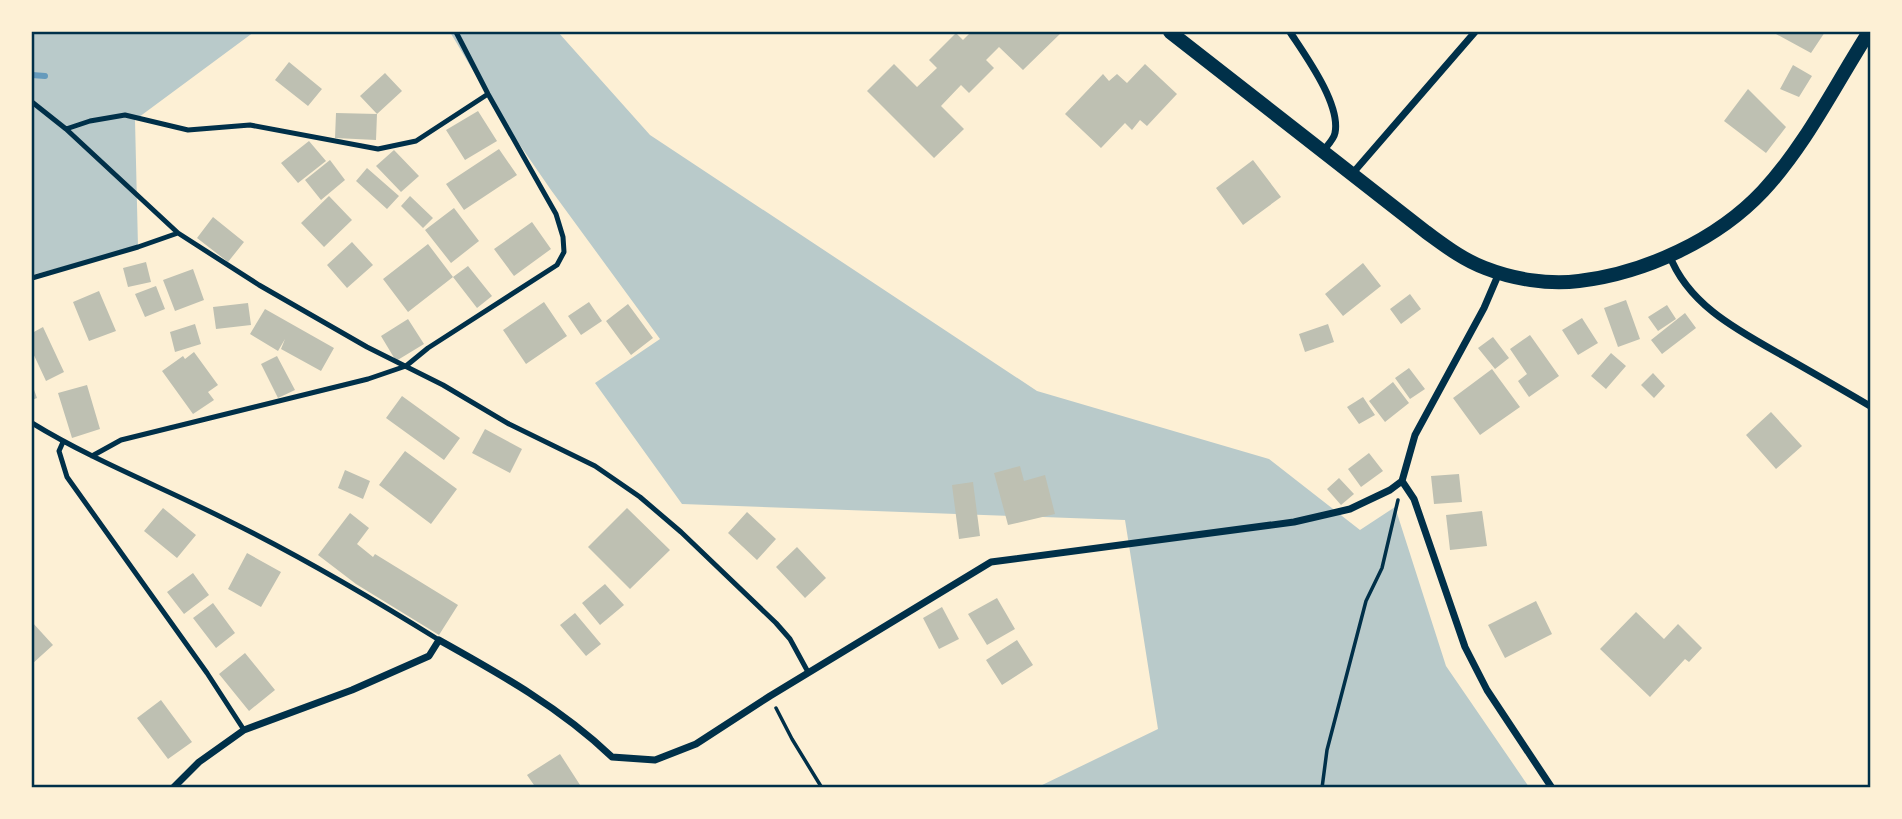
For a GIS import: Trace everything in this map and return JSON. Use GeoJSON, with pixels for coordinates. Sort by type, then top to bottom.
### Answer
{"type":"FeatureCollection","features":[{"type":"Feature","properties":{"kind":"main road"},"geometry":{"type":"LineString","coordinates":[[1170,32],[1463,258],[1499,273],[1544,281],[1578,281],[1641,266],[1705,237],[1734,218],[1762,191],[1806,134],[1869,32]]}},
{"type":"Feature","properties":{"kind":"street"},"geometry":{"type":"LineString","coordinates":[[1290,32],[1316,72],[1335,114],[1335,134],[1323,151]]}},
{"type":"Feature","properties":{"kind":"street"},"geometry":{"type":"LineString","coordinates":[[1352,174],[1475,32]]}},
{"type":"Feature","properties":{"kind":"street"},"geometry":{"type":"LineString","coordinates":[[1670,254],[1676,272],[1704,306],[1740,331],[1871,406]]}},
{"type":"Feature","properties":{"kind":"street"},"geometry":{"type":"LineString","coordinates":[[173,788],[199,762],[244,730],[352,690],[429,656],[439,640],[517,683],[590,736],[612,757],[654,760],[696,744],[808,672],[991,562],[1294,522],[1350,509],[1390,490],[1402,481],[1415,435],[1483,309],[1499,273]]}},
{"type":"Feature","properties":{"kind":"street"},"geometry":{"type":"LineString","coordinates":[[1402,481],[1414,499],[1465,647],[1487,690],[1552,788]]}},
{"type":"Feature","properties":{"kind":"lane"},"geometry":{"type":"LineString","coordinates":[[92,457],[121,440],[368,379],[406,366],[428,348],[557,265],[564,252],[563,236],[556,214],[456,32]]}},
{"type":"Feature","properties":{"kind":"lane"},"geometry":{"type":"LineString","coordinates":[[66,129],[90,121],[125,116],[188,130],[250,125],[378,149],[416,141],[488,94]]}},
{"type":"Feature","properties":{"kind":"lane"},"geometry":{"type":"LineString","coordinates":[[32,102],[66,129],[178,233],[259,285],[509,424],[595,466],[640,497],[690,540],[776,623],[790,639],[808,672]]}},
{"type":"Feature","properties":{"kind":"lane"},"geometry":{"type":"LineString","coordinates":[[32,278],[178,233]]}},
{"type":"Feature","properties":{"kind":"lane"},"geometry":{"type":"LineString","coordinates":[[32,423],[92,457],[283,549],[352,586],[439,640]]}},
{"type":"Feature","properties":{"kind":"lane"},"geometry":{"type":"LineString","coordinates":[[63,442],[59,451],[67,477],[207,673],[244,730]]}},
{"type":"Feature","properties":{"kind":"path"},"geometry":{"type":"LineString","coordinates":[[1322,788],[1327,750],[1351,655],[1366,601],[1382,568],[1402,481]]}},
{"type":"Feature","properties":{"kind":"path"},"geometry":{"type":"LineString","coordinates":[[770,696],[822,788]]}},
{"type":"Feature","properties":{"kind":"shaded area"},"geometry":{"type":"Polygon","coordinates":[[[32,32],[254,32],[135,120],[138,247],[32,275],[32,32]]]}},
{"type":"Feature","properties":{"kind":"shaded area"},"geometry":{"type":"Polygon","coordinates":[[[450,32],[558,32],[650,135],[1037,391],[1269,459],[1360,530],[1395,507],[1446,666],[1529,787],[1038,787],[1158,729],[1125,520],[682,504],[595,383],[660,339],[502,119],[450,32]]]}},
{"type":"Feature","properties":{"kind":"building"},"geometry":{"type":"Polygon","coordinates":[[[971,32],[1062,32],[1023,70],[999,47],[986,60],[994,68],[969,93],[961,85],[941,106],[964,129],[934,158],[867,91],[894,64],[917,87],[937,68],[929,60],[956,33],[963,40],[971,32]]]}},
{"type":"Feature","properties":{"kind":"building"},"geometry":{"type":"Polygon","coordinates":[[[1825,32],[1811,53],[1776,34],[1825,32]]]}},
{"type":"Feature","properties":{"kind":"building"},"geometry":{"type":"Polygon","coordinates":[[[289,62],[322,89],[308,106],[275,80],[289,62]]]}},
{"type":"Feature","properties":{"kind":"building"},"geometry":{"type":"Polygon","coordinates":[[[1145,64],[1177,94],[1147,126],[1140,120],[1132,130],[1125,123],[1101,148],[1065,114],[1103,74],[1109,81],[1117,74],[1127,83],[1145,64]]]}},
{"type":"Feature","properties":{"kind":"building"},"geometry":{"type":"Polygon","coordinates":[[[1793,65],[1812,76],[1799,97],[1780,89],[1793,65]]]}},
{"type":"Feature","properties":{"kind":"building"},"geometry":{"type":"Polygon","coordinates":[[[385,73],[402,91],[377,114],[360,96],[385,73]]]}},
{"type":"Feature","properties":{"kind":"building"},"geometry":{"type":"Polygon","coordinates":[[[1748,89],[1786,127],[1766,153],[1724,121],[1748,89]]]}},
{"type":"Feature","properties":{"kind":"building"},"geometry":{"type":"Polygon","coordinates":[[[478,111],[497,141],[465,160],[446,130],[478,111]]]}},
{"type":"Feature","properties":{"kind":"building"},"geometry":{"type":"Polygon","coordinates":[[[336,113],[377,114],[376,140],[335,138],[336,113]]]}},
{"type":"Feature","properties":{"kind":"building"},"geometry":{"type":"Polygon","coordinates":[[[309,141],[326,161],[298,183],[281,163],[309,141]]]}},
{"type":"Feature","properties":{"kind":"building"},"geometry":{"type":"Polygon","coordinates":[[[499,149],[517,175],[464,210],[446,184],[499,149]]]}},
{"type":"Feature","properties":{"kind":"building"},"geometry":{"type":"Polygon","coordinates":[[[394,150],[419,176],[401,192],[376,166],[394,150]]]}},
{"type":"Feature","properties":{"kind":"building"},"geometry":{"type":"Polygon","coordinates":[[[330,160],[345,180],[321,200],[305,180],[330,160]]]}},
{"type":"Feature","properties":{"kind":"building"},"geometry":{"type":"Polygon","coordinates":[[[1253,160],[1281,197],[1243,225],[1216,188],[1253,160]]]}},
{"type":"Feature","properties":{"kind":"building"},"geometry":{"type":"Polygon","coordinates":[[[367,168],[399,196],[387,209],[356,181],[367,168]]]}},
{"type":"Feature","properties":{"kind":"building"},"geometry":{"type":"Polygon","coordinates":[[[329,196],[352,220],[324,247],[301,223],[329,196]]]}},
{"type":"Feature","properties":{"kind":"building"},"geometry":{"type":"Polygon","coordinates":[[[410,196],[433,218],[423,228],[401,206],[410,196]]]}},
{"type":"Feature","properties":{"kind":"building"},"geometry":{"type":"Polygon","coordinates":[[[454,208],[479,241],[451,263],[425,230],[454,208]]]}},
{"type":"Feature","properties":{"kind":"building"},"geometry":{"type":"Polygon","coordinates":[[[213,217],[244,242],[228,262],[197,238],[213,217]]]}},
{"type":"Feature","properties":{"kind":"building"},"geometry":{"type":"Polygon","coordinates":[[[532,222],[551,249],[514,276],[494,249],[532,222]]]}},
{"type":"Feature","properties":{"kind":"building"},"geometry":{"type":"Polygon","coordinates":[[[352,242],[373,265],[347,288],[327,265],[352,242]]]}},
{"type":"Feature","properties":{"kind":"building"},"geometry":{"type":"Polygon","coordinates":[[[428,244],[453,277],[408,312],[383,279],[428,244]]]}},
{"type":"Feature","properties":{"kind":"building"},"geometry":{"type":"Polygon","coordinates":[[[146,262],[151,282],[128,287],[123,268],[146,262]]]}},
{"type":"Feature","properties":{"kind":"building"},"geometry":{"type":"Polygon","coordinates":[[[1363,263],[1381,286],[1343,316],[1325,294],[1363,263]]]}},
{"type":"Feature","properties":{"kind":"building"},"geometry":{"type":"Polygon","coordinates":[[[468,266],[492,296],[477,308],[453,277],[468,266]]]}},
{"type":"Feature","properties":{"kind":"building"},"geometry":{"type":"Polygon","coordinates":[[[193,269],[204,300],[175,311],[163,280],[193,269]]]}},
{"type":"Feature","properties":{"kind":"building"},"geometry":{"type":"Polygon","coordinates":[[[156,286],[165,309],[145,317],[135,294],[156,286]]]}},
{"type":"Feature","properties":{"kind":"building"},"geometry":{"type":"Polygon","coordinates":[[[99,291],[116,331],[89,341],[73,302],[99,291]]]}},
{"type":"Feature","properties":{"kind":"building"},"geometry":{"type":"Polygon","coordinates":[[[1410,294],[1421,309],[1401,324],[1390,309],[1410,294]]]}},
{"type":"Feature","properties":{"kind":"building"},"geometry":{"type":"Polygon","coordinates":[[[1626,300],[1640,339],[1618,347],[1604,308],[1626,300]]]}},
{"type":"Feature","properties":{"kind":"building"},"geometry":{"type":"Polygon","coordinates":[[[544,302],[567,336],[526,364],[503,330],[544,302]]]}},
{"type":"Feature","properties":{"kind":"building"},"geometry":{"type":"Polygon","coordinates":[[[589,302],[602,321],[581,335],[568,316],[589,302]]]}},
{"type":"Feature","properties":{"kind":"building"},"geometry":{"type":"Polygon","coordinates":[[[248,303],[251,325],[216,329],[213,307],[248,303]]]}},
{"type":"Feature","properties":{"kind":"building"},"geometry":{"type":"Polygon","coordinates":[[[628,304],[653,338],[631,355],[606,321],[628,304]]]}},
{"type":"Feature","properties":{"kind":"building"},"geometry":{"type":"Polygon","coordinates":[[[1667,305],[1676,319],[1658,331],[1648,317],[1667,305]]]}},
{"type":"Feature","properties":{"kind":"building"},"geometry":{"type":"Polygon","coordinates":[[[265,309],[334,348],[321,371],[281,349],[285,339],[278,351],[250,334],[265,309]]]}},
{"type":"Feature","properties":{"kind":"building"},"geometry":{"type":"Polygon","coordinates":[[[1685,313],[1696,328],[1662,354],[1651,340],[1685,313]]]}},
{"type":"Feature","properties":{"kind":"building"},"geometry":{"type":"Polygon","coordinates":[[[1582,318],[1598,343],[1578,355],[1562,330],[1582,318]]]}},
{"type":"Feature","properties":{"kind":"building"},"geometry":{"type":"Polygon","coordinates":[[[408,319],[424,344],[396,361],[381,336],[408,319]]]}},
{"type":"Feature","properties":{"kind":"building"},"geometry":{"type":"Polygon","coordinates":[[[195,324],[201,344],[175,352],[170,332],[195,324]]]}},
{"type":"Feature","properties":{"kind":"building"},"geometry":{"type":"Polygon","coordinates":[[[1328,324],[1334,342],[1305,352],[1299,334],[1328,324]]]}},
{"type":"Feature","properties":{"kind":"building"},"geometry":{"type":"Polygon","coordinates":[[[43,327],[64,372],[46,381],[32,351],[32,333],[43,327]]]}},
{"type":"Feature","properties":{"kind":"building"},"geometry":{"type":"Polygon","coordinates":[[[1530,335],[1559,376],[1529,397],[1518,381],[1527,374],[1510,349],[1530,335]]]}},
{"type":"Feature","properties":{"kind":"building"},"geometry":{"type":"Polygon","coordinates":[[[1493,337],[1509,358],[1495,369],[1478,348],[1493,337]]]}},
{"type":"Feature","properties":{"kind":"building"},"geometry":{"type":"Polygon","coordinates":[[[194,352],[218,385],[208,392],[214,400],[193,414],[162,371],[183,356],[185,359],[194,352]]]}},
{"type":"Feature","properties":{"kind":"building"},"geometry":{"type":"Polygon","coordinates":[[[1611,353],[1626,366],[1606,389],[1591,376],[1611,353]]]}},
{"type":"Feature","properties":{"kind":"building"},"geometry":{"type":"Polygon","coordinates":[[[277,356],[295,390],[278,398],[261,364],[277,356]]]}},
{"type":"Feature","properties":{"kind":"building"},"geometry":{"type":"Polygon","coordinates":[[[1409,368],[1425,389],[1410,399],[1395,378],[1409,368]]]}},
{"type":"Feature","properties":{"kind":"building"},"geometry":{"type":"Polygon","coordinates":[[[1492,369],[1520,407],[1480,435],[1453,398],[1492,369]]]}},
{"type":"Feature","properties":{"kind":"building"},"geometry":{"type":"Polygon","coordinates":[[[1653,373],[1665,386],[1654,398],[1641,385],[1653,373]]]}},
{"type":"Feature","properties":{"kind":"building"},"geometry":{"type":"Polygon","coordinates":[[[1393,382],[1409,403],[1385,422],[1369,401],[1393,382]]]}},
{"type":"Feature","properties":{"kind":"building"},"geometry":{"type":"Polygon","coordinates":[[[32,384],[37,398],[32,400],[32,384]]]}},
{"type":"Feature","properties":{"kind":"building"},"geometry":{"type":"Polygon","coordinates":[[[87,385],[100,429],[72,438],[58,393],[87,385]]]}},
{"type":"Feature","properties":{"kind":"building"},"geometry":{"type":"Polygon","coordinates":[[[402,396],[460,438],[444,460],[386,418],[402,396]]]}},
{"type":"Feature","properties":{"kind":"building"},"geometry":{"type":"Polygon","coordinates":[[[1363,397],[1375,415],[1359,424],[1347,407],[1363,397]]]}},
{"type":"Feature","properties":{"kind":"building"},"geometry":{"type":"Polygon","coordinates":[[[1771,412],[1802,446],[1776,469],[1746,435],[1771,412]]]}},
{"type":"Feature","properties":{"kind":"building"},"geometry":{"type":"Polygon","coordinates":[[[485,429],[522,449],[510,473],[472,453],[485,429]]]}},
{"type":"Feature","properties":{"kind":"building"},"geometry":{"type":"Polygon","coordinates":[[[405,451],[457,489],[431,524],[379,485],[405,451]]]}},
{"type":"Feature","properties":{"kind":"building"},"geometry":{"type":"Polygon","coordinates":[[[1369,453],[1383,471],[1361,487],[1348,469],[1369,453]]]}},
{"type":"Feature","properties":{"kind":"building"},"geometry":{"type":"Polygon","coordinates":[[[1020,466],[1024,481],[1045,475],[1055,514],[1008,525],[994,473],[1020,466]]]}},
{"type":"Feature","properties":{"kind":"building"},"geometry":{"type":"Polygon","coordinates":[[[345,470],[370,481],[363,499],[338,488],[345,470]]]}},
{"type":"Feature","properties":{"kind":"building"},"geometry":{"type":"Polygon","coordinates":[[[1459,474],[1462,502],[1434,504],[1431,476],[1459,474]]]}},
{"type":"Feature","properties":{"kind":"building"},"geometry":{"type":"Polygon","coordinates":[[[1339,478],[1354,494],[1341,505],[1327,489],[1339,478]]]}},
{"type":"Feature","properties":{"kind":"building"},"geometry":{"type":"Polygon","coordinates":[[[973,482],[980,536],[959,539],[952,485],[973,482]]]}},
{"type":"Feature","properties":{"kind":"building"},"geometry":{"type":"Polygon","coordinates":[[[163,508],[196,535],[177,558],[144,531],[163,508]]]}},
{"type":"Feature","properties":{"kind":"building"},"geometry":{"type":"Polygon","coordinates":[[[627,508],[670,550],[630,589],[588,547],[627,508]]]}},
{"type":"Feature","properties":{"kind":"building"},"geometry":{"type":"Polygon","coordinates":[[[1482,511],[1487,546],[1450,550],[1446,515],[1482,511]]]}},
{"type":"Feature","properties":{"kind":"building"},"geometry":{"type":"Polygon","coordinates":[[[747,512],[776,539],[757,560],[728,533],[747,512]]]}},
{"type":"Feature","properties":{"kind":"building"},"geometry":{"type":"Polygon","coordinates":[[[350,513],[369,528],[357,544],[373,557],[375,554],[458,605],[439,635],[356,584],[318,555],[350,513]]]}},
{"type":"Feature","properties":{"kind":"building"},"geometry":{"type":"Polygon","coordinates":[[[797,547],[826,578],[805,598],[776,567],[797,547]]]}},
{"type":"Feature","properties":{"kind":"building"},"geometry":{"type":"Polygon","coordinates":[[[247,553],[281,572],[261,607],[228,589],[247,553]]]}},
{"type":"Feature","properties":{"kind":"building"},"geometry":{"type":"Polygon","coordinates":[[[193,573],[209,595],[184,614],[167,592],[193,573]]]}},
{"type":"Feature","properties":{"kind":"building"},"geometry":{"type":"Polygon","coordinates":[[[605,584],[624,605],[600,625],[582,603],[605,584]]]}},
{"type":"Feature","properties":{"kind":"building"},"geometry":{"type":"Polygon","coordinates":[[[997,598],[1015,629],[987,645],[968,614],[997,598]]]}},
{"type":"Feature","properties":{"kind":"building"},"geometry":{"type":"Polygon","coordinates":[[[1536,601],[1552,634],[1505,658],[1488,625],[1536,601]]]}},
{"type":"Feature","properties":{"kind":"building"},"geometry":{"type":"Polygon","coordinates":[[[213,603],[235,633],[216,648],[193,618],[213,603]]]}},
{"type":"Feature","properties":{"kind":"building"},"geometry":{"type":"Polygon","coordinates":[[[942,607],[959,639],[939,649],[923,618],[942,607]]]}},
{"type":"Feature","properties":{"kind":"building"},"geometry":{"type":"Polygon","coordinates":[[[1636,612],[1664,639],[1678,624],[1702,648],[1689,662],[1685,659],[1650,697],[1600,649],[1636,612]]]}},
{"type":"Feature","properties":{"kind":"building"},"geometry":{"type":"Polygon","coordinates":[[[575,613],[601,644],[586,656],[560,625],[575,613]]]}},
{"type":"Feature","properties":{"kind":"building"},"geometry":{"type":"Polygon","coordinates":[[[32,622],[53,645],[32,664],[32,622]]]}},
{"type":"Feature","properties":{"kind":"building"},"geometry":{"type":"Polygon","coordinates":[[[1017,640],[1033,665],[1002,685],[986,660],[1017,640]]]}},
{"type":"Feature","properties":{"kind":"building"},"geometry":{"type":"Polygon","coordinates":[[[245,653],[275,690],[249,711],[219,674],[245,653]]]}},
{"type":"Feature","properties":{"kind":"building"},"geometry":{"type":"Polygon","coordinates":[[[161,700],[192,742],[168,759],[137,718],[161,700]]]}},
{"type":"Feature","properties":{"kind":"building"},"geometry":{"type":"Polygon","coordinates":[[[560,754],[582,788],[536,788],[527,775],[560,754]]]}},
{"type":"Feature","properties":{"kind":"waterway"},"geometry":{"type":"LineString","coordinates":[[32,75],[45,76]]}}]}
